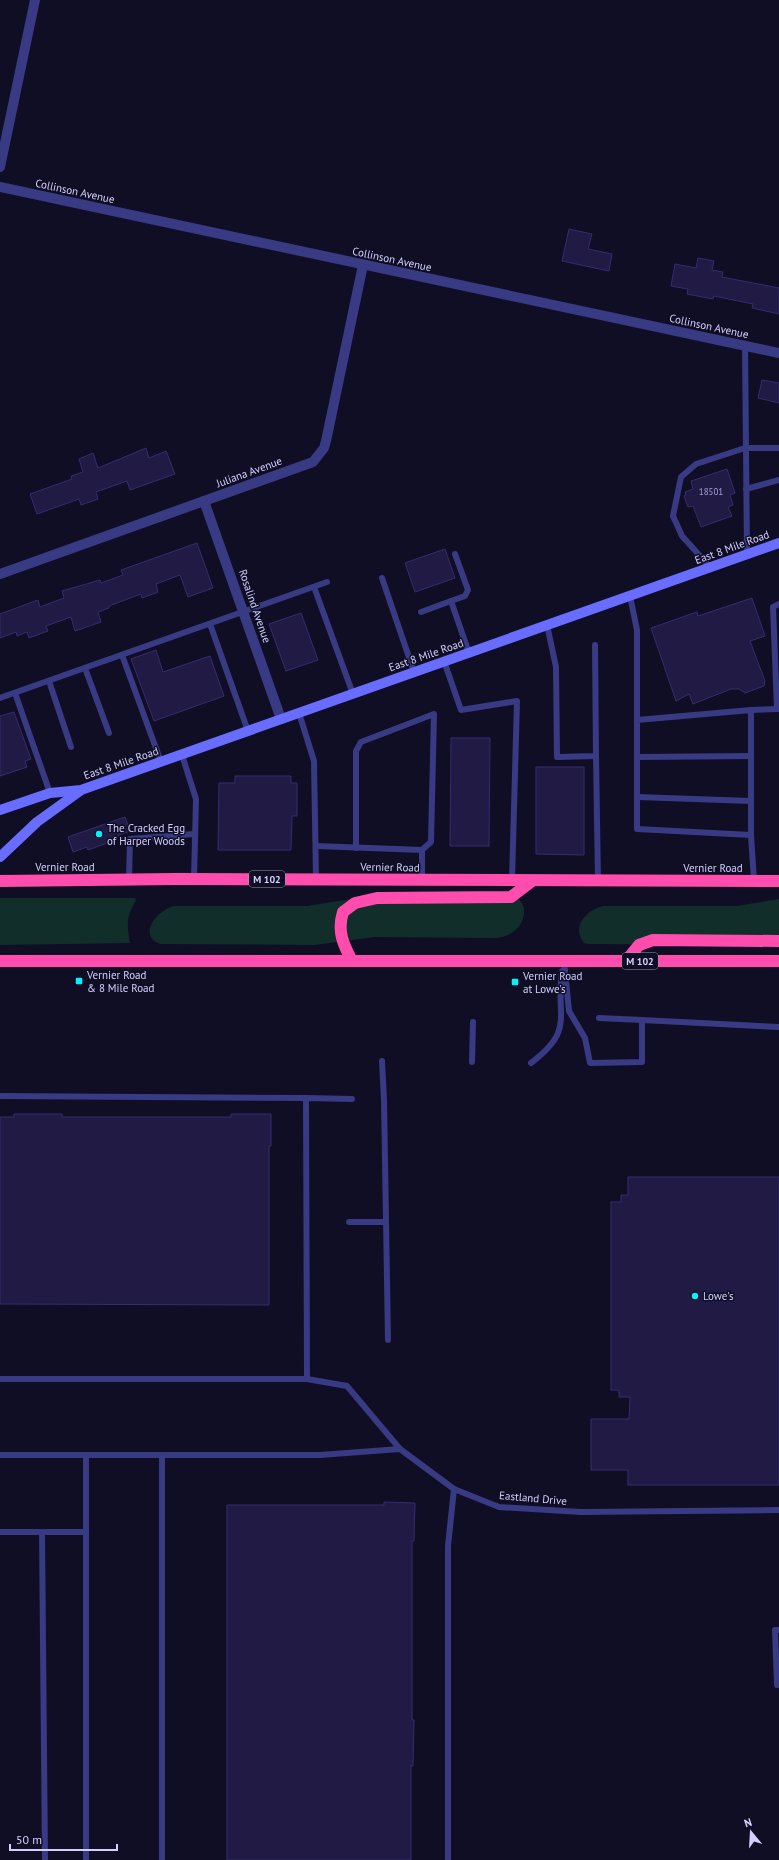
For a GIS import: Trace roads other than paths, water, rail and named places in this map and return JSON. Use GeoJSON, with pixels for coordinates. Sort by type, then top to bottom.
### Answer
{"type":"FeatureCollection","features":[{"type":"Feature","properties":{"kind":"highway","name":"Vernier Road"},"geometry":{"type":"LineString","coordinates":[[0,881],[194,879],[422,881],[779,881]]}},
{"type":"Feature","properties":{"kind":"highway"},"geometry":{"type":"LineString","coordinates":[[352,961],[341,941],[340,928],[343,912],[355,903],[377,898],[511,897],[532,881]]}},
{"type":"Feature","properties":{"kind":"highway"},"geometry":{"type":"LineString","coordinates":[[626,961],[639,945],[653,940],[779,941]]}},
{"type":"Feature","properties":{"kind":"highway","name":"M 102"},"geometry":{"type":"LineString","coordinates":[[0,961],[779,961]]}},
{"type":"Feature","properties":{"kind":"street"},"geometry":{"type":"LineString","coordinates":[[0,167],[34,0]]}},
{"type":"Feature","properties":{"kind":"street","name":"Collinson Avenue"},"geometry":{"type":"LineString","coordinates":[[0,187],[779,353]]}},
{"type":"Feature","properties":{"kind":"street","name":"Juliana Avenue"},"geometry":{"type":"LineString","coordinates":[[0,574],[313,462],[326,441],[363,265]]}},
{"type":"Feature","properties":{"kind":"street","name":"Rosalind Avenue"},"geometry":{"type":"LineString","coordinates":[[204,501],[245,612],[281,719]]}},
{"type":"Feature","properties":{"kind":"street","name":"East 8 Mile Road"},"geometry":{"type":"LineString","coordinates":[[0,810],[50,793],[81,790],[779,543]]}},
{"type":"Feature","properties":{"kind":"street","name":"East 8 Mile Road"},"geometry":{"type":"LineString","coordinates":[[0,857],[37,822],[81,790]]}},
{"type":"Feature","properties":{"kind":"lane"},"geometry":{"type":"LineString","coordinates":[[745,346],[747,554]]}},
{"type":"Feature","properties":{"kind":"lane"},"geometry":{"type":"LineString","coordinates":[[710,568],[682,536],[672,516],[681,477],[696,464],[745,448],[779,448]]}},
{"type":"Feature","properties":{"kind":"lane"},"geometry":{"type":"LineString","coordinates":[[746,489],[779,480]]}},
{"type":"Feature","properties":{"kind":"lane"},"geometry":{"type":"LineString","coordinates":[[421,612],[465,596],[468,590],[456,554]]}},
{"type":"Feature","properties":{"kind":"lane"},"geometry":{"type":"LineString","coordinates":[[382,578],[414,672]]}},
{"type":"Feature","properties":{"kind":"lane"},"geometry":{"type":"LineString","coordinates":[[0,698],[327,582]]}},
{"type":"Feature","properties":{"kind":"lane"},"geometry":{"type":"LineString","coordinates":[[314,587],[353,694]]}},
{"type":"Feature","properties":{"kind":"lane"},"geometry":{"type":"LineString","coordinates":[[630,596],[637,630],[637,829],[751,835]]}},
{"type":"Feature","properties":{"kind":"lane"},"geometry":{"type":"LineString","coordinates":[[451,601],[469,653]]}},
{"type":"Feature","properties":{"kind":"lane"},"geometry":{"type":"LineString","coordinates":[[637,720],[778,709],[773,607],[779,604]]}},
{"type":"Feature","properties":{"kind":"lane"},"geometry":{"type":"LineString","coordinates":[[210,624],[248,731]]}},
{"type":"Feature","properties":{"kind":"lane"},"geometry":{"type":"LineString","coordinates":[[547,626],[556,667],[557,757],[596,756]]}},
{"type":"Feature","properties":{"kind":"lane"},"geometry":{"type":"LineString","coordinates":[[595,645],[598,881]]}},
{"type":"Feature","properties":{"kind":"lane"},"geometry":{"type":"LineString","coordinates":[[122,655],[160,762]]}},
{"type":"Feature","properties":{"kind":"lane"},"geometry":{"type":"LineString","coordinates":[[444,661],[461,710],[517,701],[512,881]]}},
{"type":"Feature","properties":{"kind":"lane"},"geometry":{"type":"LineString","coordinates":[[85,668],[109,733]]}},
{"type":"Feature","properties":{"kind":"lane"},"geometry":{"type":"LineString","coordinates":[[49,681],[71,747]]}},
{"type":"Feature","properties":{"kind":"lane"},"geometry":{"type":"LineString","coordinates":[[15,693],[50,793]]}},
{"type":"Feature","properties":{"kind":"lane"},"geometry":{"type":"LineString","coordinates":[[751,710],[751,835],[754,881]]}},
{"type":"Feature","properties":{"kind":"lane"},"geometry":{"type":"LineString","coordinates":[[299,713],[314,761],[316,879]]}},
{"type":"Feature","properties":{"kind":"lane"},"geometry":{"type":"LineString","coordinates":[[316,846],[356,848],[422,850],[431,842],[434,714],[361,742],[356,751],[356,848]]}},
{"type":"Feature","properties":{"kind":"lane"},"geometry":{"type":"LineString","coordinates":[[182,754],[196,799],[194,879]]}},
{"type":"Feature","properties":{"kind":"lane"},"geometry":{"type":"LineString","coordinates":[[637,757],[751,756]]}},
{"type":"Feature","properties":{"kind":"lane"},"geometry":{"type":"LineString","coordinates":[[637,797],[751,801]]}},
{"type":"Feature","properties":{"kind":"lane"},"geometry":{"type":"LineString","coordinates":[[129,880],[130,839],[194,834]]}},
{"type":"Feature","properties":{"kind":"lane"},"geometry":{"type":"LineString","coordinates":[[422,850],[422,881]]}},
{"type":"Feature","properties":{"kind":"lane"},"geometry":{"type":"LineString","coordinates":[[564,961],[569,1011],[585,1038],[590,1063],[642,1062],[642,1020]]}},
{"type":"Feature","properties":{"kind":"lane"},"geometry":{"type":"LineString","coordinates":[[531,1063],[549,1048],[559,1033],[562,1021],[560,986],[564,961]]}},
{"type":"Feature","properties":{"kind":"lane"},"geometry":{"type":"LineString","coordinates":[[598,1018],[779,1027]]}},
{"type":"Feature","properties":{"kind":"lane"},"geometry":{"type":"LineString","coordinates":[[472,1062],[473,1022]]}},
{"type":"Feature","properties":{"kind":"lane"},"geometry":{"type":"LineString","coordinates":[[382,1061],[388,1340]]}},
{"type":"Feature","properties":{"kind":"lane"},"geometry":{"type":"LineString","coordinates":[[0,1096],[352,1099]]}},
{"type":"Feature","properties":{"kind":"lane"},"geometry":{"type":"LineString","coordinates":[[306,1098],[307,1379]]}},
{"type":"Feature","properties":{"kind":"lane"},"geometry":{"type":"LineString","coordinates":[[349,1222],[386,1222]]}},
{"type":"Feature","properties":{"kind":"lane","name":"Eastland Drive"},"geometry":{"type":"LineString","coordinates":[[0,1379],[307,1379],[347,1386],[400,1449],[454,1489],[499,1507],[581,1512],[779,1510]]}},
{"type":"Feature","properties":{"kind":"lane"},"geometry":{"type":"LineString","coordinates":[[0,1455],[320,1455],[400,1449]]}},
{"type":"Feature","properties":{"kind":"lane"},"geometry":{"type":"LineString","coordinates":[[86,1455],[86,1860]]}},
{"type":"Feature","properties":{"kind":"lane"},"geometry":{"type":"LineString","coordinates":[[162,1455],[162,1860]]}},
{"type":"Feature","properties":{"kind":"lane"},"geometry":{"type":"LineString","coordinates":[[448,1860],[448,1546],[454,1489]]}},
{"type":"Feature","properties":{"kind":"lane"},"geometry":{"type":"LineString","coordinates":[[0,1532],[86,1532]]}},
{"type":"Feature","properties":{"kind":"lane"},"geometry":{"type":"LineString","coordinates":[[42,1532],[45,1860]]}},
{"type":"Feature","properties":{"kind":"lane"},"geometry":{"type":"LineString","coordinates":[[777,1685],[776,1630],[779,1630]]}},
{"type":"Feature","properties":{"kind":"place","name":"The Cracked Egg of Harper Woods"},"geometry":{"type":"Point","coordinates":[99,834]}},
{"type":"Feature","properties":{"kind":"place","name":"Vernier Road & 8 Mile Road"},"geometry":{"type":"Point","coordinates":[79,981]}},
{"type":"Feature","properties":{"kind":"place","name":"Vernier Road at Lowe's"},"geometry":{"type":"Point","coordinates":[515,982]}},
{"type":"Feature","properties":{"kind":"place","name":"Lowe's"},"geometry":{"type":"Point","coordinates":[695,1296]}}]}
